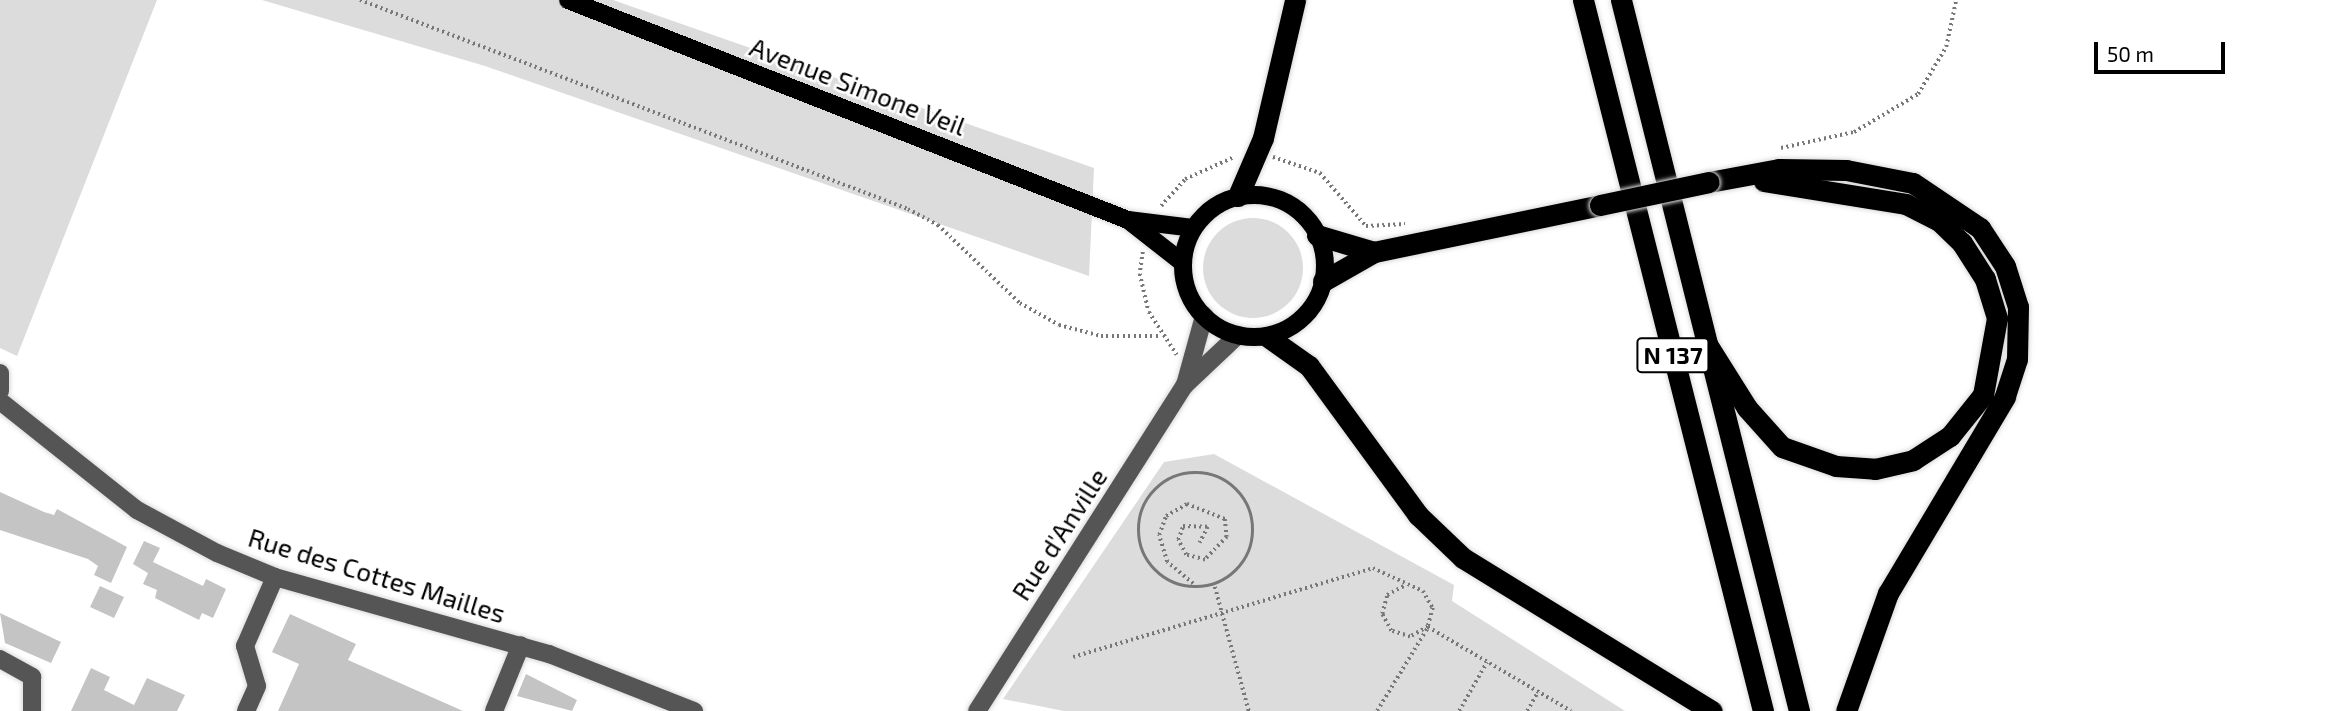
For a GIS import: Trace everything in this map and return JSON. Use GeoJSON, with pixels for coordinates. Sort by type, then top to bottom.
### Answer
{"type":"FeatureCollection","features":[{"type":"Feature","properties":{"kind":"highway"},"geometry":{"type":"LineString","coordinates":[[1238,196],[1263,138],[1295,0]]}},
{"type":"Feature","properties":{"kind":"highway","name":"N 137"},"geometry":{"type":"LineString","coordinates":[[1583,0],[1763,711]]}},
{"type":"Feature","properties":{"kind":"highway","name":"N 137"},"geometry":{"type":"LineString","coordinates":[[1621,0],[1799,711]]}},
{"type":"Feature","properties":{"kind":"highway"},"geometry":{"type":"LineString","coordinates":[[1323,281],[1374,252],[1779,169],[1846,170],[1913,183],[1980,228],[2005,266],[2018,307],[2017,359],[2005,397],[1888,593],[1846,711]]}},
{"type":"Feature","properties":{"kind":"highway"},"geometry":{"type":"LineString","coordinates":[[1705,341],[1747,408],[1782,447],[1836,466],[1875,469],[1913,460],[1951,436],[1983,395],[1994,359],[1997,318],[1985,279],[1939,220],[1906,204],[1850,191],[1735,178]]}},
{"type":"Feature","properties":{"kind":"highway"},"geometry":{"type":"LineString","coordinates":[[1317,235],[1374,252]]}},
{"type":"Feature","properties":{"kind":"highway"},"geometry":{"type":"LineString","coordinates":[[1268,337],[1308,366],[1418,515],[1463,558],[1712,711]]}},
{"type":"Feature","properties":{"kind":"main road","name":"Avenue Simone Veil"},"geometry":{"type":"LineString","coordinates":[[568,0],[1128,220],[1193,228]]}},
{"type":"Feature","properties":{"kind":"main road"},"geometry":{"type":"LineString","coordinates":[[1238,196],[1288,204],[1317,235],[1323,281],[1306,315],[1268,337],[1238,335],[1204,316],[1192,301],[1183,263],[1193,228],[1210,210],[1238,196]]}},
{"type":"Feature","properties":{"kind":"main road","name":"Avenue Simone Veil"},"geometry":{"type":"LineString","coordinates":[[1128,220],[1183,263]]}},
{"type":"Feature","properties":{"kind":"street","name":"Rue d'Anville"},"geometry":{"type":"LineString","coordinates":[[1185,385],[1204,316]]}},
{"type":"Feature","properties":{"kind":"street","name":"Rue d'Anville"},"geometry":{"type":"LineString","coordinates":[[977,711],[1185,385],[1238,335]]}},
{"type":"Feature","properties":{"kind":"street"},"geometry":{"type":"LineString","coordinates":[[0,373],[0,391]]}},
{"type":"Feature","properties":{"kind":"street","name":"Rue des Cottes Mailles"},"geometry":{"type":"LineString","coordinates":[[0,401],[137,510],[275,577],[521,645],[694,711]]}},
{"type":"Feature","properties":{"kind":"street"},"geometry":{"type":"LineString","coordinates":[[246,711],[257,687],[245,646],[275,577]]}},
{"type":"Feature","properties":{"kind":"street"},"geometry":{"type":"LineString","coordinates":[[494,711],[521,645]]}},
{"type":"Feature","properties":{"kind":"street"},"geometry":{"type":"LineString","coordinates":[[0,659],[32,677],[33,711]]}},
{"type":"Feature","properties":{"kind":"path"},"geometry":{"type":"LineString","coordinates":[[360,0],[908,209],[938,225],[1020,303],[1059,325],[1101,336],[1159,336]]}},
{"type":"Feature","properties":{"kind":"path"},"geometry":{"type":"LineString","coordinates":[[1769,150],[1854,132],[1918,94],[1946,47],[1956,0]]}},
{"type":"Feature","properties":{"kind":"path"},"geometry":{"type":"LineString","coordinates":[[1177,473],[1223,477],[1253,511],[1250,557],[1215,587],[1169,584],[1139,549],[1142,503],[1177,473]]}},
{"type":"Feature","properties":{"kind":"path"},"geometry":{"type":"LineString","coordinates":[[1195,586],[1167,562],[1159,535],[1166,516],[1187,504],[1225,519],[1227,537],[1205,560],[1186,555],[1178,540],[1183,526],[1208,527],[1200,543]]}},
{"type":"Feature","properties":{"kind":"path"},"geometry":{"type":"LineString","coordinates":[[1073,657],[1373,568],[1405,586],[1423,591],[1433,608],[1428,627],[1377,711]]}},
{"type":"Feature","properties":{"kind":"path"},"geometry":{"type":"LineString","coordinates":[[1405,586],[1387,595],[1382,614],[1391,631],[1410,637],[1428,627]]}},
{"type":"Feature","properties":{"kind":"path"},"geometry":{"type":"LineString","coordinates":[[1215,587],[1249,711]]}},
{"type":"Feature","properties":{"kind":"path"},"geometry":{"type":"LineString","coordinates":[[1428,627],[1571,711]]}},
{"type":"Feature","properties":{"kind":"path"},"geometry":{"type":"LineString","coordinates":[[1459,711],[1487,662]]}},
{"type":"Feature","properties":{"kind":"path"},"geometry":{"type":"LineString","coordinates":[[1527,711],[1538,692]]}},
{"type":"Feature","properties":{"kind":"shaded area"},"geometry":{"type":"Polygon","coordinates":[[[0,0],[157,0],[17,356],[0,348],[0,0]]]}},
{"type":"Feature","properties":{"kind":"shaded area"},"geometry":{"type":"Polygon","coordinates":[[[262,0],[613,0],[1094,168],[1089,276],[485,66],[262,0]]]}},
{"type":"Feature","properties":{"kind":"shaded area"},"geometry":{"type":"Polygon","coordinates":[[[1253,218],[1281,226],[1295,240],[1303,268],[1295,296],[1281,310],[1253,318],[1225,310],[1211,296],[1203,268],[1211,240],[1225,226],[1253,218]]]}},
{"type":"Feature","properties":{"kind":"shaded area"},"geometry":{"type":"Polygon","coordinates":[[[1214,454],[1454,585],[1452,601],[1625,711],[1064,711],[1003,699],[1164,462],[1214,454]]]}},
{"type":"Feature","properties":{"kind":"building"},"geometry":{"type":"Polygon","coordinates":[[[0,492],[54,515],[57,509],[127,547],[111,583],[94,575],[98,566],[88,559],[0,530],[0,492]]]}},
{"type":"Feature","properties":{"kind":"building"},"geometry":{"type":"Polygon","coordinates":[[[144,541],[160,548],[153,562],[203,586],[206,579],[226,589],[213,618],[202,613],[199,620],[155,598],[157,590],[143,584],[148,573],[133,564],[144,541]]]}},
{"type":"Feature","properties":{"kind":"building"},"geometry":{"type":"Polygon","coordinates":[[[100,586],[124,597],[114,618],[90,607],[100,586]]]}},
{"type":"Feature","properties":{"kind":"building"},"geometry":{"type":"Polygon","coordinates":[[[0,613],[61,642],[51,663],[5,643],[0,613]]]}},
{"type":"Feature","properties":{"kind":"building"},"geometry":{"type":"Polygon","coordinates":[[[290,614],[356,644],[348,660],[463,711],[278,711],[299,664],[272,652],[290,614]]]}},
{"type":"Feature","properties":{"kind":"building"},"geometry":{"type":"Polygon","coordinates":[[[91,668],[110,677],[104,690],[134,705],[147,678],[185,695],[177,711],[71,711],[91,668]]]}},
{"type":"Feature","properties":{"kind":"building"},"geometry":{"type":"Polygon","coordinates":[[[526,674],[577,700],[572,711],[517,696],[526,674]]]}}]}
